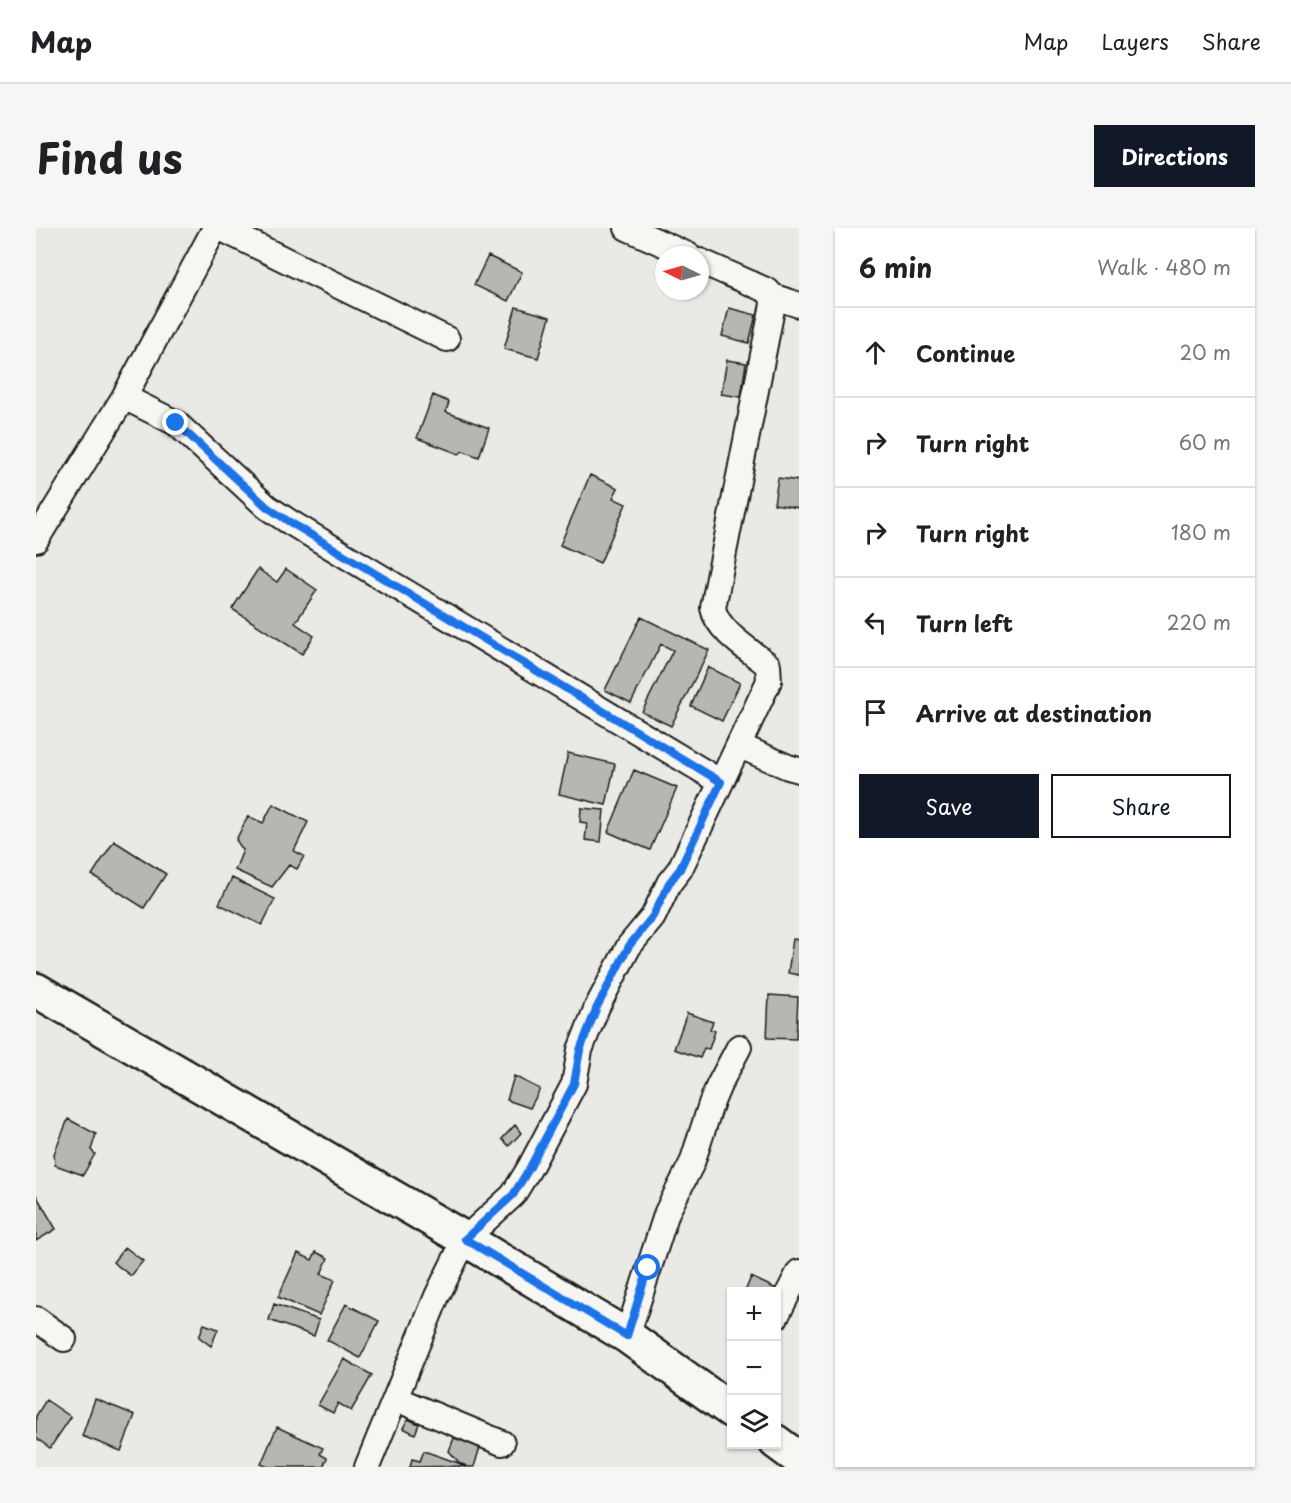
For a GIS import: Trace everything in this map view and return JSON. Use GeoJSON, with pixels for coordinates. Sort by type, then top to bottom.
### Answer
{"type":"FeatureCollection","features":[{"type":"Feature","properties":{"kind":"street"},"geometry":{"type":"LineString","coordinates":[[36,540],[124,397],[215,228]]}},
{"type":"Feature","properties":{"kind":"street"},"geometry":{"type":"LineString","coordinates":[[220,228],[447,339]]}},
{"type":"Feature","properties":{"kind":"street"},"geometry":{"type":"LineString","coordinates":[[627,228],[667,246]]}},
{"type":"Feature","properties":{"kind":"street"},"geometry":{"type":"LineString","coordinates":[[367,1467],[437,1296],[465,1239],[513,1195],[529,1169],[574,1084],[580,1050],[597,1007],[629,946],[653,916],[669,883],[680,869],[769,681],[768,665],[721,626],[715,617],[713,608],[773,304],[772,296],[768,291],[709,265]]}},
{"type":"Feature","properties":{"kind":"street"},"geometry":{"type":"LineString","coordinates":[[772,296],[799,305]]}},
{"type":"Feature","properties":{"kind":"street"},"geometry":{"type":"LineString","coordinates":[[124,397],[176,423],[267,507],[288,521],[721,782]]}},
{"type":"Feature","properties":{"kind":"street"},"geometry":{"type":"LineString","coordinates":[[740,746],[799,770]]}},
{"type":"Feature","properties":{"kind":"street"},"geometry":{"type":"LineString","coordinates":[[36,990],[465,1239],[627,1336],[727,1407]]}},
{"type":"Feature","properties":{"kind":"street"},"geometry":{"type":"LineString","coordinates":[[627,1336],[667,1212],[692,1164],[711,1104],[740,1047]]}},
{"type":"Feature","properties":{"kind":"street"},"geometry":{"type":"LineString","coordinates":[[781,1309],[799,1272]]}},
{"type":"Feature","properties":{"kind":"street"},"geometry":{"type":"LineString","coordinates":[[36,1319],[64,1339]]}},
{"type":"Feature","properties":{"kind":"street"},"geometry":{"type":"LineString","coordinates":[[396,1400],[502,1443]]}},
{"type":"Feature","properties":{"kind":"street"},"geometry":{"type":"LineString","coordinates":[[781,1445],[799,1459]]}},
{"type":"Feature","properties":{"kind":"building"},"geometry":{"type":"Polygon","coordinates":[[[488,256],[522,272],[508,301],[474,285],[488,256]]]}},
{"type":"Feature","properties":{"kind":"building"},"geometry":{"type":"Polygon","coordinates":[[[516,307],[550,317],[538,358],[504,349],[516,307]]]}},
{"type":"Feature","properties":{"kind":"building"},"geometry":{"type":"Polygon","coordinates":[[[729,308],[756,315],[749,343],[722,336],[729,308]]]}},
{"type":"Feature","properties":{"kind":"building"},"geometry":{"type":"Polygon","coordinates":[[[727,360],[746,363],[741,397],[721,394],[727,360]]]}},
{"type":"Feature","properties":{"kind":"building"},"geometry":{"type":"Polygon","coordinates":[[[433,395],[449,402],[446,412],[489,428],[479,457],[463,451],[459,454],[417,438],[433,395]]]}},
{"type":"Feature","properties":{"kind":"building"},"geometry":{"type":"Polygon","coordinates":[[[590,475],[618,488],[613,498],[626,504],[600,563],[560,545],[590,475]]]}},
{"type":"Feature","properties":{"kind":"building"},"geometry":{"type":"Polygon","coordinates":[[[778,478],[799,481],[799,508],[774,504],[778,478]]]}},
{"type":"Feature","properties":{"kind":"building"},"geometry":{"type":"Polygon","coordinates":[[[258,569],[277,582],[286,569],[317,590],[295,623],[314,636],[302,654],[232,609],[258,569]]]}},
{"type":"Feature","properties":{"kind":"building"},"geometry":{"type":"Polygon","coordinates":[[[641,617],[709,650],[671,726],[642,712],[673,650],[661,644],[631,703],[605,690],[641,617]]]}},
{"type":"Feature","properties":{"kind":"building"},"geometry":{"type":"Polygon","coordinates":[[[708,667],[740,683],[722,721],[691,706],[708,667]]]}},
{"type":"Feature","properties":{"kind":"building"},"geometry":{"type":"Polygon","coordinates":[[[568,753],[615,764],[606,805],[559,794],[568,753]]]}},
{"type":"Feature","properties":{"kind":"building"},"geometry":{"type":"Polygon","coordinates":[[[634,770],[677,788],[650,850],[608,832],[634,770]]]}},
{"type":"Feature","properties":{"kind":"building"},"geometry":{"type":"Polygon","coordinates":[[[273,804],[308,822],[294,851],[304,856],[297,869],[289,865],[272,887],[235,870],[243,850],[236,840],[248,816],[263,823],[273,804]]]}},
{"type":"Feature","properties":{"kind":"building"},"geometry":{"type":"Polygon","coordinates":[[[581,808],[604,810],[601,842],[585,840],[587,823],[580,822],[581,808]]]}},
{"type":"Feature","properties":{"kind":"building"},"geometry":{"type":"Polygon","coordinates":[[[114,841],[166,874],[144,908],[92,875],[114,841]]]}},
{"type":"Feature","properties":{"kind":"building"},"geometry":{"type":"Polygon","coordinates":[[[232,878],[275,899],[262,925],[219,904],[232,878]]]}},
{"type":"Feature","properties":{"kind":"building"},"geometry":{"type":"Polygon","coordinates":[[[793,939],[799,940],[799,975],[788,973],[793,939]]]}},
{"type":"Feature","properties":{"kind":"building"},"geometry":{"type":"Polygon","coordinates":[[[769,995],[798,997],[796,1039],[767,1038],[769,995]]]}},
{"type":"Feature","properties":{"kind":"building"},"geometry":{"type":"Polygon","coordinates":[[[687,1013],[713,1022],[710,1029],[715,1031],[709,1049],[704,1048],[700,1058],[674,1049],[687,1013]]]}},
{"type":"Feature","properties":{"kind":"building"},"geometry":{"type":"Polygon","coordinates":[[[514,1076],[540,1089],[530,1108],[507,1100],[514,1076]]]}},
{"type":"Feature","properties":{"kind":"building"},"geometry":{"type":"Polygon","coordinates":[[[68,1119],[96,1134],[91,1150],[95,1154],[83,1175],[55,1165],[54,1154],[68,1119]]]}},
{"type":"Feature","properties":{"kind":"building"},"geometry":{"type":"Polygon","coordinates":[[[515,1125],[521,1133],[509,1146],[502,1139],[515,1125]]]}},
{"type":"Feature","properties":{"kind":"building"},"geometry":{"type":"Polygon","coordinates":[[[36,1195],[56,1229],[36,1241],[36,1195]]]}},
{"type":"Feature","properties":{"kind":"building"},"geometry":{"type":"Polygon","coordinates":[[[125,1247],[143,1261],[131,1276],[113,1262],[125,1247]]]}},
{"type":"Feature","properties":{"kind":"building"},"geometry":{"type":"Polygon","coordinates":[[[316,1252],[328,1258],[321,1274],[335,1280],[319,1315],[278,1297],[298,1253],[312,1260],[316,1252]]]}},
{"type":"Feature","properties":{"kind":"building"},"geometry":{"type":"Polygon","coordinates":[[[751,1277],[772,1287],[747,1287],[751,1277]]]}},
{"type":"Feature","properties":{"kind":"building"},"geometry":{"type":"Polygon","coordinates":[[[274,1304],[319,1320],[314,1336],[269,1320],[274,1304]]]}},
{"type":"Feature","properties":{"kind":"building"},"geometry":{"type":"Polygon","coordinates":[[[346,1304],[379,1321],[360,1358],[327,1340],[346,1304]]]}},
{"type":"Feature","properties":{"kind":"building"},"geometry":{"type":"Polygon","coordinates":[[[204,1324],[218,1329],[211,1346],[199,1337],[204,1324]]]}},
{"type":"Feature","properties":{"kind":"building"},"geometry":{"type":"Polygon","coordinates":[[[344,1359],[372,1375],[351,1411],[338,1403],[333,1413],[318,1405],[344,1359]]]}},
{"type":"Feature","properties":{"kind":"building"},"geometry":{"type":"Polygon","coordinates":[[[95,1399],[135,1415],[121,1451],[82,1436],[95,1399]]]}},
{"type":"Feature","properties":{"kind":"building"},"geometry":{"type":"Polygon","coordinates":[[[46,1400],[71,1417],[50,1448],[36,1438],[36,1416],[46,1400]]]}},
{"type":"Feature","properties":{"kind":"building"},"geometry":{"type":"Polygon","coordinates":[[[408,1419],[419,1424],[415,1434],[403,1428],[408,1419]]]}},
{"type":"Feature","properties":{"kind":"building"},"geometry":{"type":"Polygon","coordinates":[[[277,1427],[323,1448],[320,1454],[327,1458],[323,1467],[268,1467],[261,1464],[277,1427]]]}},
{"type":"Feature","properties":{"kind":"building"},"geometry":{"type":"Polygon","coordinates":[[[454,1438],[480,1447],[474,1467],[463,1467],[449,1451],[454,1438]]]}},
{"type":"Feature","properties":{"kind":"building"},"geometry":{"type":"Polygon","coordinates":[[[424,1451],[467,1466],[410,1467],[412,1459],[420,1461],[424,1451]]]}},
{"type":"Feature","properties":{"kind":"route"},"geometry":{"type":"LineString","coordinates":[[176,423],[267,507],[288,521],[721,782],[680,869],[669,883],[653,916],[629,946],[597,1007],[580,1050],[574,1084],[529,1169],[513,1195],[465,1239],[627,1336],[648,1268]]}}]}
